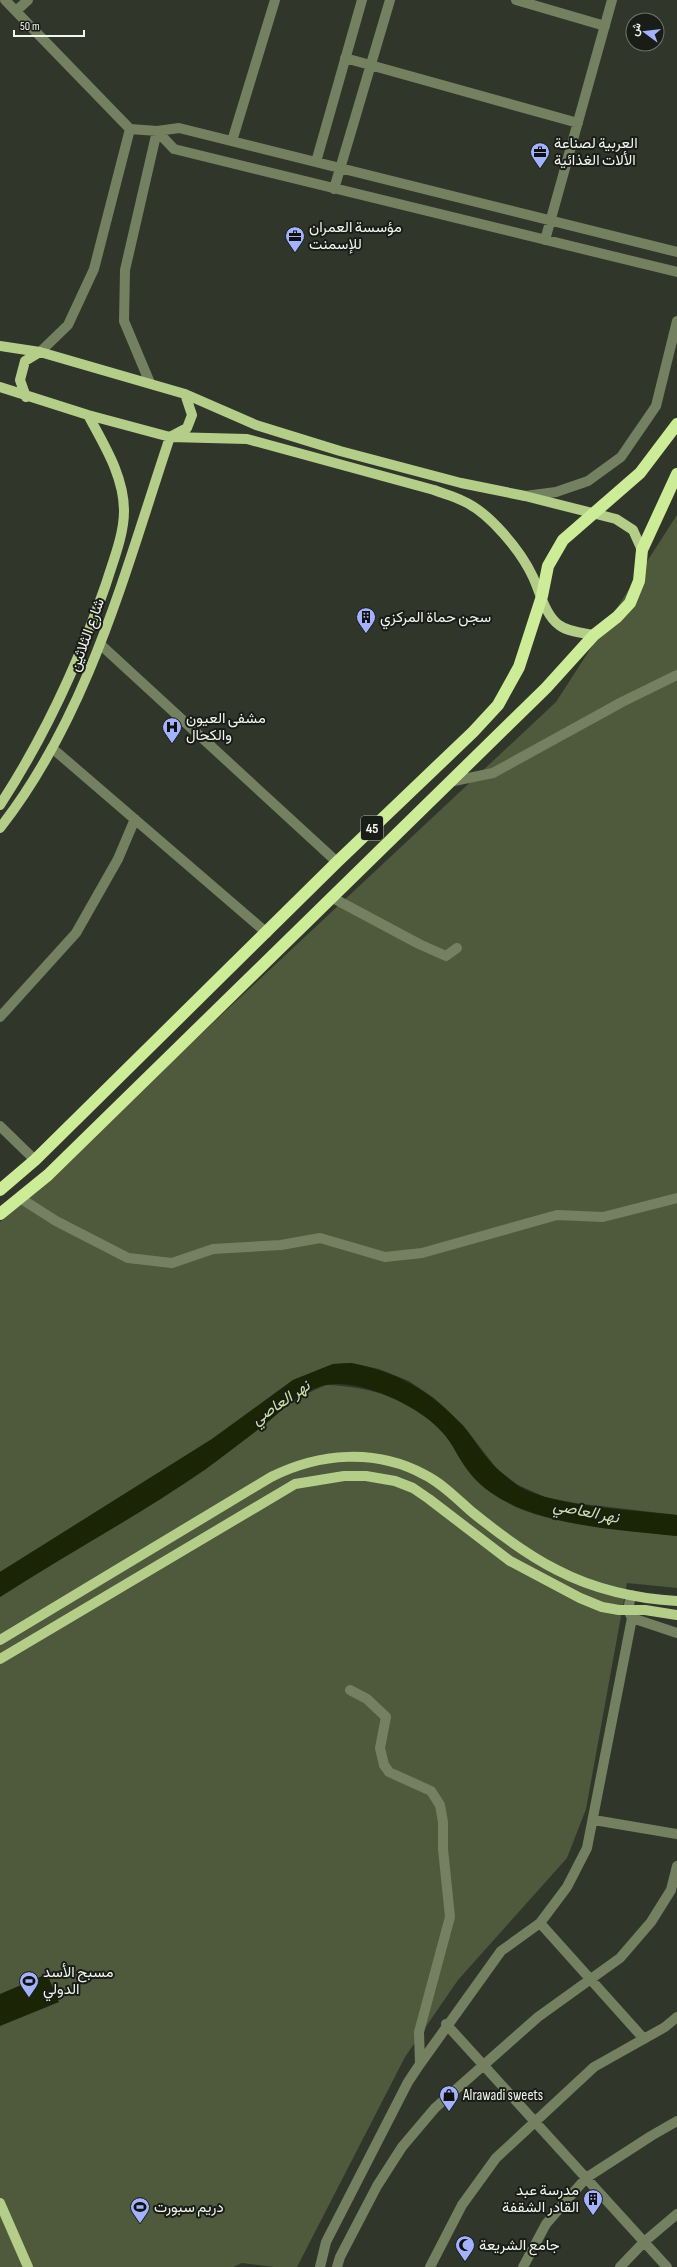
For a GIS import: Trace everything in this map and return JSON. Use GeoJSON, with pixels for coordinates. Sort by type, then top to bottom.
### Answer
{"type":"FeatureCollection","features":[{"type":"Feature","properties":{"kind":"highway","name":"45"},"geometry":{"type":"LineString","coordinates":[[0,1190],[35,1160],[267,933],[337,862],[473,732],[498,705],[519,666],[542,596],[548,566],[562,540],[579,523],[594,513],[640,473],[677,424]]}},
{"type":"Feature","properties":{"kind":"highway","name":"45"},"geometry":{"type":"LineString","coordinates":[[0,1214],[48,1175],[546,688],[594,635],[617,617],[630,603],[639,581],[642,550],[677,474]]}},
{"type":"Feature","properties":{"kind":"main road"},"geometry":{"type":"LineString","coordinates":[[0,346],[40,352],[150,383],[185,394],[256,425],[340,451],[461,483],[525,496],[616,519],[632,530],[642,550]]}},
{"type":"Feature","properties":{"kind":"main road"},"geometry":{"type":"LineString","coordinates":[[26,396],[20,380],[25,361],[40,352]]}},
{"type":"Feature","properties":{"kind":"main road"},"geometry":{"type":"LineString","coordinates":[[0,387],[88,415],[170,437],[247,439],[434,490],[465,501],[488,518],[510,541],[529,568],[550,617],[559,625],[572,631],[594,635]]}},
{"type":"Feature","properties":{"kind":"main road"},"geometry":{"type":"LineString","coordinates":[[170,437],[187,428],[192,415],[185,394]]}},
{"type":"Feature","properties":{"kind":"main road"},"geometry":{"type":"LineString","coordinates":[[0,805],[41,740],[68,683],[98,606],[124,518],[123,495],[119,480],[88,415]]}},
{"type":"Feature","properties":{"kind":"main road","name":"شارع الثلاثين"},"geometry":{"type":"LineString","coordinates":[[0,828],[52,748],[83,689],[101,645],[170,437]]}},
{"type":"Feature","properties":{"kind":"main road"},"geometry":{"type":"LineString","coordinates":[[68,683],[83,689]]}},
{"type":"Feature","properties":{"kind":"main road"},"geometry":{"type":"LineString","coordinates":[[0,1640],[271,1477],[291,1467],[333,1458],[354,1456],[394,1461],[425,1475],[514,1543],[557,1570],[590,1584],[631,1595],[674,1600]]}},
{"type":"Feature","properties":{"kind":"main road"},"geometry":{"type":"LineString","coordinates":[[0,1659],[295,1484],[344,1476],[382,1478],[413,1488],[510,1561],[550,1584],[602,1607],[630,1614],[645,1610],[677,1616]]}},
{"type":"Feature","properties":{"kind":"main road"},"geometry":{"type":"LineString","coordinates":[[0,2203],[28,2267]]}},
{"type":"Feature","properties":{"kind":"street"},"geometry":{"type":"LineString","coordinates":[[5,0],[130,129],[157,132],[179,128],[550,222],[677,252]]}},
{"type":"Feature","properties":{"kind":"street"},"geometry":{"type":"LineString","coordinates":[[16,11],[28,0]]}},
{"type":"Feature","properties":{"kind":"street"},"geometry":{"type":"LineString","coordinates":[[232,141],[275,0]]}},
{"type":"Feature","properties":{"kind":"street"},"geometry":{"type":"LineString","coordinates":[[316,162],[362,0]]}},
{"type":"Feature","properties":{"kind":"street"},"geometry":{"type":"LineString","coordinates":[[334,189],[390,0]]}},
{"type":"Feature","properties":{"kind":"street"},"geometry":{"type":"LineString","coordinates":[[516,0],[605,26]]}},
{"type":"Feature","properties":{"kind":"street"},"geometry":{"type":"LineString","coordinates":[[545,240],[612,0]]}},
{"type":"Feature","properties":{"kind":"street"},"geometry":{"type":"LineString","coordinates":[[346,58],[578,123]]}},
{"type":"Feature","properties":{"kind":"street"},"geometry":{"type":"LineString","coordinates":[[40,352],[68,325],[94,269],[130,129]]}},
{"type":"Feature","properties":{"kind":"street"},"geometry":{"type":"LineString","coordinates":[[157,132],[174,148],[334,189],[677,272]]}},
{"type":"Feature","properties":{"kind":"street"},"geometry":{"type":"LineString","coordinates":[[150,383],[124,321],[125,270],[157,132]]}},
{"type":"Feature","properties":{"kind":"street"},"geometry":{"type":"LineString","coordinates":[[525,496],[556,492],[588,481],[621,457],[656,406],[677,320]]}},
{"type":"Feature","properties":{"kind":"street"},"geometry":{"type":"LineString","coordinates":[[101,645],[337,862]]}},
{"type":"Feature","properties":{"kind":"street"},"geometry":{"type":"LineString","coordinates":[[449,782],[493,773],[622,702],[677,675]]}},
{"type":"Feature","properties":{"kind":"street"},"geometry":{"type":"LineString","coordinates":[[52,748],[267,933]]}},
{"type":"Feature","properties":{"kind":"street"},"geometry":{"type":"LineString","coordinates":[[0,1017],[76,933],[118,859],[135,819]]}},
{"type":"Feature","properties":{"kind":"street"},"geometry":{"type":"LineString","coordinates":[[331,897],[419,944],[446,956],[457,948]]}},
{"type":"Feature","properties":{"kind":"street"},"geometry":{"type":"LineString","coordinates":[[0,1126],[35,1160]]}},
{"type":"Feature","properties":{"kind":"street"},"geometry":{"type":"LineString","coordinates":[[20,1198],[56,1221],[128,1258],[172,1263],[213,1249],[281,1245],[320,1238],[385,1257],[422,1252],[557,1215],[602,1216],[677,1198]]}},
{"type":"Feature","properties":{"kind":"street"},"geometry":{"type":"LineString","coordinates":[[320,2267],[326,2242],[405,2089],[420,2064],[446,2024],[501,1951],[540,1923],[567,1887],[587,1848],[594,1820],[630,1614],[631,1595]]}},
{"type":"Feature","properties":{"kind":"street"},"geometry":{"type":"LineString","coordinates":[[674,1600],[677,1616]]}},
{"type":"Feature","properties":{"kind":"street"},"geometry":{"type":"LineString","coordinates":[[630,1614],[677,1633]]}},
{"type":"Feature","properties":{"kind":"street"},"geometry":{"type":"LineString","coordinates":[[350,1690],[368,1699],[386,1717],[380,1748],[384,1765],[389,1772],[431,1792],[440,1805],[450,1917],[419,2032],[420,2064]]}},
{"type":"Feature","properties":{"kind":"street"},"geometry":{"type":"LineString","coordinates":[[594,1820],[677,1834]]}},
{"type":"Feature","properties":{"kind":"street"},"geometry":{"type":"LineString","coordinates":[[337,2267],[340,2257],[377,2186],[402,2147],[436,2108],[538,2017],[590,1978],[620,1958],[651,1922],[671,1890],[677,1866]]}},
{"type":"Feature","properties":{"kind":"street"},"geometry":{"type":"LineString","coordinates":[[540,1923],[644,2039]]}},
{"type":"Feature","properties":{"kind":"street"},"geometry":{"type":"LineString","coordinates":[[430,2267],[462,2205],[496,2158],[594,2067],[665,2027],[677,2016]]}},
{"type":"Feature","properties":{"kind":"street"},"geometry":{"type":"LineString","coordinates":[[446,2024],[668,2267]]}},
{"type":"Feature","properties":{"kind":"street"},"geometry":{"type":"LineString","coordinates":[[523,2267],[546,2224],[586,2178],[650,2136],[677,2121]]}},
{"type":"Feature","properties":{"kind":"street"},"geometry":{"type":"LineString","coordinates":[[620,2267],[644,2242],[677,2214]]}},
{"type":"Feature","properties":{"kind":"shaded area"},"geometry":{"type":"Polygon","coordinates":[[[677,515],[677,1515],[575,1503],[545,1497],[518,1485],[497,1469],[463,1425],[434,1398],[409,1381],[379,1369],[351,1363],[333,1364],[293,1380],[212,1439],[0,1572],[0,1222],[556,702],[677,515]]]}},
{"type":"Feature","properties":{"kind":"shaded area"},"geometry":{"type":"Polygon","coordinates":[[[326,1385],[358,1388],[374,1392],[405,1403],[419,1411],[447,1437],[466,1468],[478,1482],[498,1497],[520,1509],[540,1516],[587,1526],[677,1536],[677,1588],[627,1583],[586,1809],[567,1858],[458,1980],[405,2057],[297,2267],[275,2267],[242,2263],[233,2267],[0,2267],[0,1597],[205,1469],[297,1398],[326,1385]]]}},
{"type":"Feature","properties":{"kind":"water","name":"نهر العاصي"},"geometry":{"type":"Polygon","coordinates":[[[351,1363],[398,1377],[425,1392],[450,1413],[467,1431],[492,1464],[517,1485],[550,1498],[571,1503],[677,1515],[677,1536],[590,1526],[545,1517],[525,1510],[501,1499],[480,1484],[464,1465],[443,1433],[433,1423],[406,1405],[373,1390],[340,1384],[326,1385],[308,1391],[300,1396],[263,1426],[181,1486],[0,1597],[0,1572],[212,1439],[293,1380],[333,1364],[351,1363]]]}},
{"type":"Feature","properties":{"kind":"water","name":"مسبح الأسد الدولي"},"geometry":{"type":"Polygon","coordinates":[[[47,1974],[59,2002],[0,2026],[0,1994],[47,1974]]]}},
{"type":"Feature","properties":{"kind":"place","name":"العربية لصناعة الألات الغذائية"},"geometry":{"type":"Point","coordinates":[540,169]}},
{"type":"Feature","properties":{"kind":"place","name":"مؤسسة العمران للإسمنت"},"geometry":{"type":"Point","coordinates":[295,253]}},
{"type":"Feature","properties":{"kind":"place","name":"سجن حماة المركزي"},"geometry":{"type":"Point","coordinates":[366,634]}},
{"type":"Feature","properties":{"kind":"place","name":"مشفى العيون والكحال"},"geometry":{"type":"Point","coordinates":[172,744]}},
{"type":"Feature","properties":{"kind":"place","name":"مسبح الأسد الدولي"},"geometry":{"type":"Point","coordinates":[29,1998]}},
{"type":"Feature","properties":{"kind":"place","name":"Alrawadi sweets"},"geometry":{"type":"Point","coordinates":[449,2112]}},
{"type":"Feature","properties":{"kind":"place","name":"مدرسة عبد القادر الشقفة"},"geometry":{"type":"Point","coordinates":[593,2216]}},
{"type":"Feature","properties":{"kind":"place","name":"دريم سبورت"},"geometry":{"type":"Point","coordinates":[140,2224]}},
{"type":"Feature","properties":{"kind":"place","name":"جامع الشريعة"},"geometry":{"type":"Point","coordinates":[465,2262]}}]}
